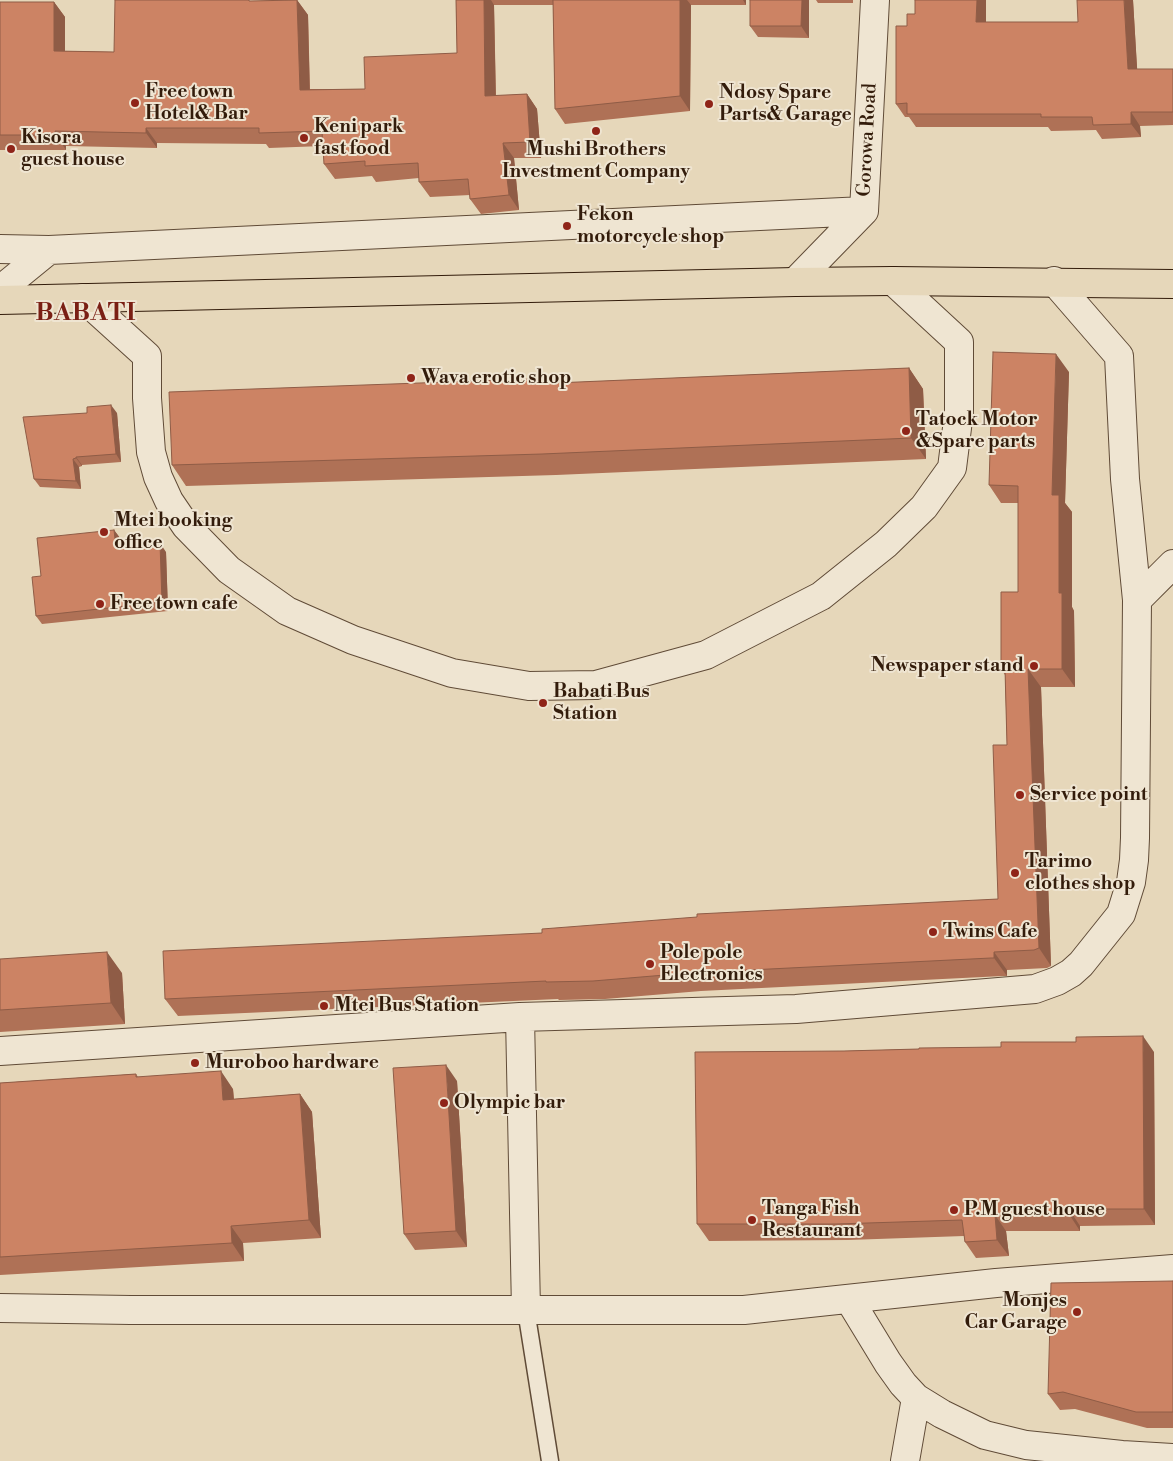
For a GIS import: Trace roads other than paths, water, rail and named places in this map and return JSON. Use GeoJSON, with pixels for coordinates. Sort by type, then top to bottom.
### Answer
{"type":"FeatureCollection","features":[{"type":"Feature","properties":{"kind":"highway"},"geometry":{"type":"LineString","coordinates":[[0,300],[795,282],[893,281],[1173,284]]}},
{"type":"Feature","properties":{"kind":"street","name":"Gorowa Road"},"geometry":{"type":"LineString","coordinates":[[795,282],[864,211],[874,0]]}},
{"type":"Feature","properties":{"kind":"street"},"geometry":{"type":"LineString","coordinates":[[0,249],[49,250],[864,211]]}},
{"type":"Feature","properties":{"kind":"street"},"geometry":{"type":"LineString","coordinates":[[0,290],[49,250]]}},
{"type":"Feature","properties":{"kind":"street"},"geometry":{"type":"LineString","coordinates":[[83,298],[147,356],[150,443],[158,477],[169,502],[186,526],[229,570],[287,611],[353,640],[443,670],[529,686],[596,685],[706,655],[821,596],[886,544],[924,507],[952,468],[958,412],[959,342],[893,281]]}},
{"type":"Feature","properties":{"kind":"street"},"geometry":{"type":"LineString","coordinates":[[0,1051],[520,1017],[796,1009],[1035,989],[1057,981],[1071,973],[1081,964],[1121,914],[1131,882],[1135,838],[1137,600],[1125,479],[1120,356],[1054,282]]}},
{"type":"Feature","properties":{"kind":"street"},"geometry":{"type":"LineString","coordinates":[[1137,600],[1173,564]]}},
{"type":"Feature","properties":{"kind":"street"},"geometry":{"type":"LineString","coordinates":[[520,1017],[526,1310]]}},
{"type":"Feature","properties":{"kind":"street"},"geometry":{"type":"LineString","coordinates":[[0,1308],[140,1310],[744,1310],[996,1283],[1173,1270]]}},
{"type":"Feature","properties":{"kind":"street"},"geometry":{"type":"LineString","coordinates":[[849,1299],[903,1384],[916,1398],[942,1414],[985,1435],[1026,1446],[1173,1458]]}},
{"type":"Feature","properties":{"kind":"street"},"geometry":{"type":"LineString","coordinates":[[905,1461],[916,1398]]}},
{"type":"Feature","properties":{"kind":"lane"},"geometry":{"type":"LineString","coordinates":[[526,1310],[550,1461]]}},
{"type":"Feature","properties":{"kind":"place","name":"Free town Hotel& Bar"},"geometry":{"type":"Point","coordinates":[135,103]}},
{"type":"Feature","properties":{"kind":"place","name":"Ndosy Spare Parts& Garage"},"geometry":{"type":"Point","coordinates":[709,104]}},
{"type":"Feature","properties":{"kind":"place","name":"Mushi Brothers Investment Company"},"geometry":{"type":"Point","coordinates":[596,131]}},
{"type":"Feature","properties":{"kind":"place","name":"Keni park fast food"},"geometry":{"type":"Point","coordinates":[304,138]}},
{"type":"Feature","properties":{"kind":"place","name":"Kisora guest house"},"geometry":{"type":"Point","coordinates":[11,149]}},
{"type":"Feature","properties":{"kind":"place","name":"Fekon motorcycle shop"},"geometry":{"type":"Point","coordinates":[567,226]}},
{"type":"Feature","properties":{"kind":"place","name":"Wava erotic shop"},"geometry":{"type":"Point","coordinates":[411,378]}},
{"type":"Feature","properties":{"kind":"place","name":"Tatock Motor &Spare parts"},"geometry":{"type":"Point","coordinates":[906,431]}},
{"type":"Feature","properties":{"kind":"place","name":"Mtei booking office"},"geometry":{"type":"Point","coordinates":[104,532]}},
{"type":"Feature","properties":{"kind":"place","name":"Free town cafe"},"geometry":{"type":"Point","coordinates":[100,604]}},
{"type":"Feature","properties":{"kind":"place","name":"Newspaper stand"},"geometry":{"type":"Point","coordinates":[1034,666]}},
{"type":"Feature","properties":{"kind":"place","name":"Babati Bus Station"},"geometry":{"type":"Point","coordinates":[543,703]}},
{"type":"Feature","properties":{"kind":"place","name":"Service point"},"geometry":{"type":"Point","coordinates":[1020,795]}},
{"type":"Feature","properties":{"kind":"place","name":"Tarimo clothes shop"},"geometry":{"type":"Point","coordinates":[1015,873]}},
{"type":"Feature","properties":{"kind":"place","name":"Twins Cafe"},"geometry":{"type":"Point","coordinates":[933,932]}},
{"type":"Feature","properties":{"kind":"place","name":"Pole pole Electronics"},"geometry":{"type":"Point","coordinates":[650,964]}},
{"type":"Feature","properties":{"kind":"place","name":"Mtei Bus Station"},"geometry":{"type":"Point","coordinates":[324,1006]}},
{"type":"Feature","properties":{"kind":"place","name":"Muroboo hardware"},"geometry":{"type":"Point","coordinates":[195,1063]}},
{"type":"Feature","properties":{"kind":"place","name":"Olympic bar"},"geometry":{"type":"Point","coordinates":[444,1103]}},
{"type":"Feature","properties":{"kind":"place","name":"P.M guest house"},"geometry":{"type":"Point","coordinates":[954,1210]}},
{"type":"Feature","properties":{"kind":"place","name":"Tanga Fish Restaurant"},"geometry":{"type":"Point","coordinates":[752,1220]}},
{"type":"Feature","properties":{"kind":"place","name":"Monjes Car Garage"},"geometry":{"type":"Point","coordinates":[1077,1312]}},
{"type":"Feature","properties":{"kind":"district","name":"BABATI"},"geometry":{"type":"Point","coordinates":[86,314]}}]}
